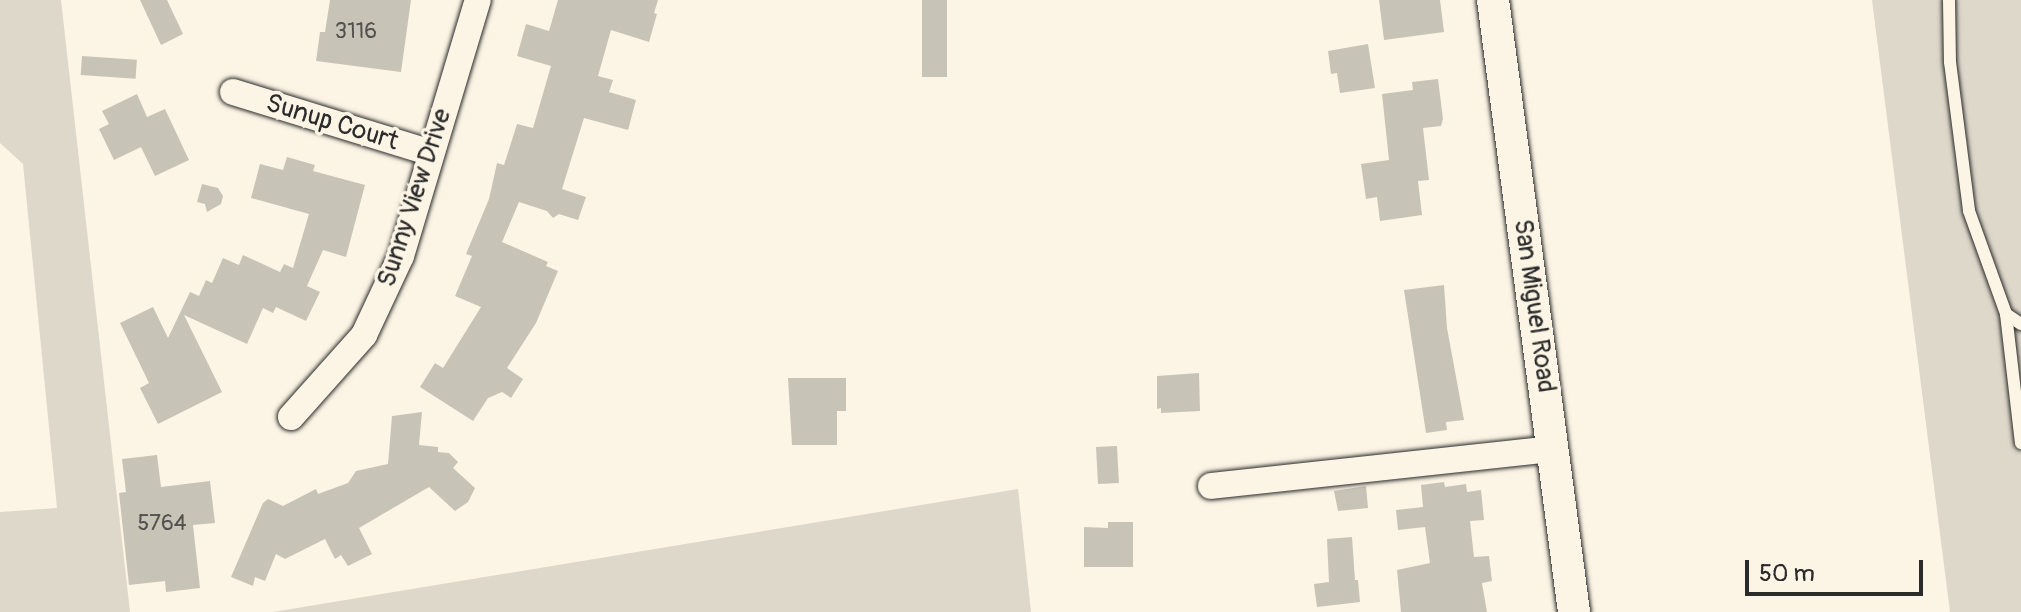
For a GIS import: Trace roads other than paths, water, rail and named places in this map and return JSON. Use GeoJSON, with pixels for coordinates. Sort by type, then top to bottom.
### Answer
{"type":"FeatureCollection","features":[{"type":"Feature","properties":{"kind":"street","name":"Sunny View Drive"},"geometry":{"type":"LineString","coordinates":[[291,417],[364,335],[401,256],[478,0]]}},
{"type":"Feature","properties":{"kind":"street","name":"San Miguel Road"},"geometry":{"type":"LineString","coordinates":[[1493,0],[1574,612]]}},
{"type":"Feature","properties":{"kind":"street","name":"Sunup Court"},"geometry":{"type":"LineString","coordinates":[[233,92],[431,153]]}},
{"type":"Feature","properties":{"kind":"street"},"geometry":{"type":"LineString","coordinates":[[1211,486],[1554,449]]}},
{"type":"Feature","properties":{"kind":"lane"},"geometry":{"type":"LineString","coordinates":[[1949,0],[1950,62],[1969,211],[2006,314],[2021,443]]}},
{"type":"Feature","properties":{"kind":"lane"},"geometry":{"type":"LineString","coordinates":[[2006,314],[2021,324]]}}]}
